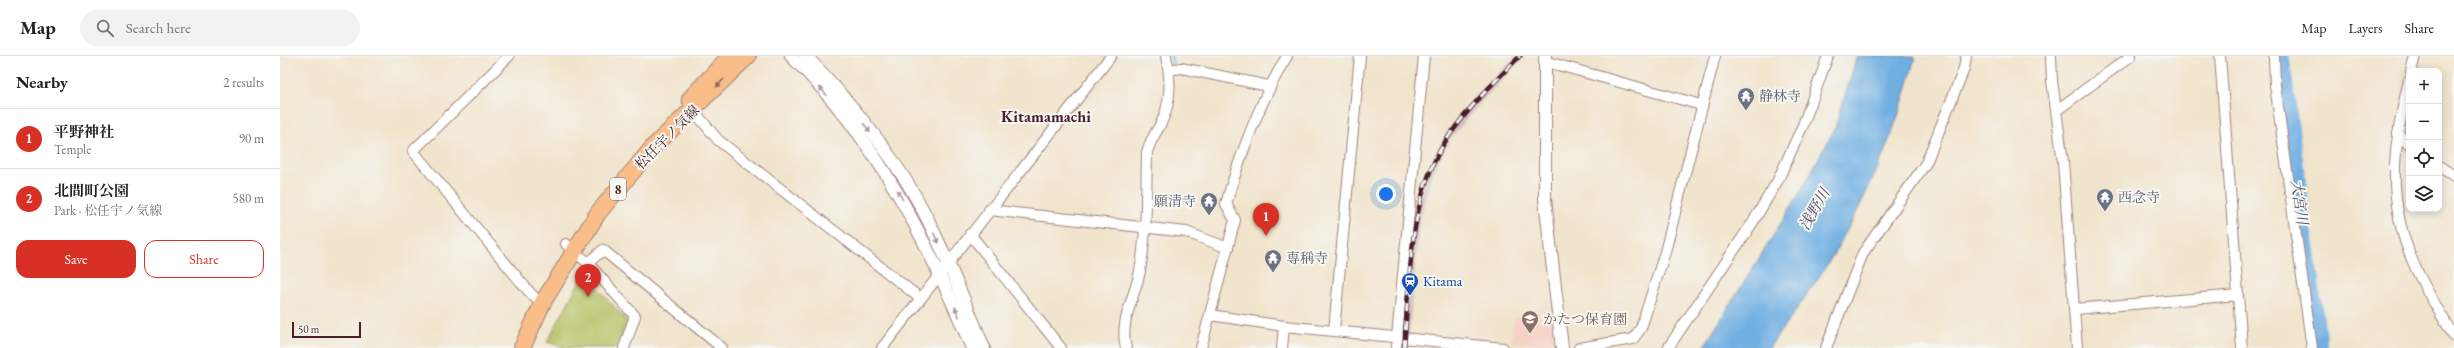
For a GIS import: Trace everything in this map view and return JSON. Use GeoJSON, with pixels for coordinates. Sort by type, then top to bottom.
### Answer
{"type":"FeatureCollection","features":[{"type":"Feature","properties":{"kind":"main road","name":"松任宇ノ気線"},"geometry":{"type":"LineString","coordinates":[[511,348],[570,247],[586,212],[614,177],[690,106],[734,59]]}},
{"type":"Feature","properties":{"kind":"main road","name":"松任宇ノ気線"},"geometry":{"type":"LineString","coordinates":[[522,348],[539,300]]}},
{"type":"Feature","properties":{"kind":"street"},"geometry":{"type":"LineString","coordinates":[[509,56],[413,151],[539,300]]}},
{"type":"Feature","properties":{"kind":"street"},"geometry":{"type":"LineString","coordinates":[[791,56],[831,100],[891,179],[941,273],[972,348]]}},
{"type":"Feature","properties":{"kind":"street"},"geometry":{"type":"LineString","coordinates":[[806,56],[854,110],[889,157],[926,217],[948,263],[984,348]]}},
{"type":"Feature","properties":{"kind":"street"},"geometry":{"type":"LineString","coordinates":[[882,348],[988,210],[1111,56]]}},
{"type":"Feature","properties":{"kind":"street"},"geometry":{"type":"LineString","coordinates":[[1126,348],[1124,339],[1125,324],[1140,271],[1144,226],[1146,152],[1152,136],[1159,126],[1170,94],[1169,70],[1166,56]]}},
{"type":"Feature","properties":{"kind":"street"},"geometry":{"type":"LineString","coordinates":[[1201,348],[1235,220],[1226,204],[1241,152],[1269,86],[1287,56]]}},
{"type":"Feature","properties":{"kind":"street"},"geometry":{"type":"LineString","coordinates":[[1334,330],[1360,56]]}},
{"type":"Feature","properties":{"kind":"street"},"geometry":{"type":"LineString","coordinates":[[1396,343],[1424,56]]}},
{"type":"Feature","properties":{"kind":"street"},"geometry":{"type":"LineString","coordinates":[[1579,348],[1633,339],[1641,328],[1665,252],[1701,104],[1715,56]]}},
{"type":"Feature","properties":{"kind":"street"},"geometry":{"type":"LineString","coordinates":[[1668,348],[1753,222],[1778,180],[1803,125],[1828,56]]}},
{"type":"Feature","properties":{"kind":"street"},"geometry":{"type":"LineString","coordinates":[[1826,348],[1863,254],[1926,163],[1964,69],[1966,56]]}},
{"type":"Feature","properties":{"kind":"street"},"geometry":{"type":"LineString","coordinates":[[2051,56],[2052,81],[2057,110],[2077,348]]}},
{"type":"Feature","properties":{"kind":"street"},"geometry":{"type":"LineString","coordinates":[[2057,110],[2131,56]]}},
{"type":"Feature","properties":{"kind":"street"},"geometry":{"type":"LineString","coordinates":[[2220,56],[2242,348]]}},
{"type":"Feature","properties":{"kind":"street"},"geometry":{"type":"LineString","coordinates":[[2274,56],[2275,85],[2312,348]]}},
{"type":"Feature","properties":{"kind":"street"},"geometry":{"type":"LineString","coordinates":[[2412,68],[2415,56]]}},
{"type":"Feature","properties":{"kind":"street"},"geometry":{"type":"LineString","coordinates":[[1562,348],[1545,199],[1544,59],[1701,104]]}},
{"type":"Feature","properties":{"kind":"street"},"geometry":{"type":"LineString","coordinates":[[1169,70],[1181,68],[1269,86]]}},
{"type":"Feature","properties":{"kind":"street"},"geometry":{"type":"LineString","coordinates":[[2406,95],[2398,134],[2394,176],[2403,237],[2413,264],[2454,337]]}},
{"type":"Feature","properties":{"kind":"street"},"geometry":{"type":"LineString","coordinates":[[690,106],[718,140],[920,298]]}},
{"type":"Feature","properties":{"kind":"street"},"geometry":{"type":"LineString","coordinates":[[2398,134],[2406,142]]}},
{"type":"Feature","properties":{"kind":"street"},"geometry":{"type":"LineString","coordinates":[[2442,168],[2454,176]]}},
{"type":"Feature","properties":{"kind":"street"},"geometry":{"type":"LineString","coordinates":[[988,210],[1144,226],[1186,232],[1228,248]]}},
{"type":"Feature","properties":{"kind":"street"},"geometry":{"type":"LineString","coordinates":[[970,234],[1061,348]]}},
{"type":"Feature","properties":{"kind":"street"},"geometry":{"type":"LineString","coordinates":[[570,247],[588,263],[635,316],[624,348]]}},
{"type":"Feature","properties":{"kind":"street"},"geometry":{"type":"LineString","coordinates":[[588,263],[603,250],[722,348]]}},
{"type":"Feature","properties":{"kind":"street"},"geometry":{"type":"LineString","coordinates":[[2074,309],[2238,296]]}},
{"type":"Feature","properties":{"kind":"street"},"geometry":{"type":"LineString","coordinates":[[1210,315],[1284,326],[1334,330],[1396,343],[1503,348]]}},
{"type":"Feature","properties":{"kind":"street"},"geometry":{"type":"LineString","coordinates":[[1282,348],[1284,326]]}},
{"type":"Feature","properties":{"kind":"shaded area"},"geometry":{"type":"Polygon","coordinates":[[[1516,56],[1525,56],[1480,103],[1451,138],[1432,175],[1421,214],[1418,234],[1408,348],[1399,348],[1414,202],[1417,202],[1433,156],[1446,134],[1477,95],[1516,56]]]}},
{"type":"Feature","properties":{"kind":"shaded area"},"geometry":{"type":"Polygon","coordinates":[[[1514,317],[1553,322],[1558,347],[1511,342],[1514,317]]]}},
{"type":"Feature","properties":{"kind":"green space"},"geometry":{"type":"Polygon","coordinates":[[[584,273],[627,321],[617,348],[565,348],[547,342],[584,273]]]}},
{"type":"Feature","properties":{"kind":"water","name":"浅野川"},"geometry":{"type":"Polygon","coordinates":[[[1857,56],[1915,56],[1901,106],[1883,156],[1849,227],[1820,275],[1769,348],[1703,348],[1798,196],[1835,128],[1857,56]]]}},
{"type":"Feature","properties":{"kind":"waterway"},"geometry":{"type":"LineString","coordinates":[[1171,56],[1173,67]]}},
{"type":"Feature","properties":{"kind":"waterway","name":"大宮川"},"geometry":{"type":"LineString","coordinates":[[2281,56],[2319,348]]}},
{"type":"Feature","properties":{"kind":"railway"},"geometry":{"type":"LineString","coordinates":[[1404,348],[1413,238],[1418,211],[1426,184],[1436,159],[1449,136],[1465,114],[1520,56]]}},
{"type":"Feature","properties":{"kind":"place","name":"静林寺"},"geometry":{"type":"Point","coordinates":[1746,111]}},
{"type":"Feature","properties":{"kind":"place","name":"西念寺"},"geometry":{"type":"Point","coordinates":[2105,212]}},
{"type":"Feature","properties":{"kind":"place","name":"願清寺"},"geometry":{"type":"Point","coordinates":[1209,216]}},
{"type":"Feature","properties":{"kind":"place","name":"平野神社"},"geometry":{"type":"Point","coordinates":[1266,236]}},
{"type":"Feature","properties":{"kind":"place","name":"専稱寺"},"geometry":{"type":"Point","coordinates":[1273,273]}},
{"type":"Feature","properties":{"kind":"place","name":"Kitama"},"geometry":{"type":"Point","coordinates":[1410,296]}},
{"type":"Feature","properties":{"kind":"place","name":"北間町公園"},"geometry":{"type":"Point","coordinates":[588,297]}},
{"type":"Feature","properties":{"kind":"place","name":"かたつ保育園"},"geometry":{"type":"Point","coordinates":[1530,334]}},
{"type":"Feature","properties":{"kind":"district","name":"Kitamamachi"},"geometry":{"type":"Point","coordinates":[1046,116]}}]}
